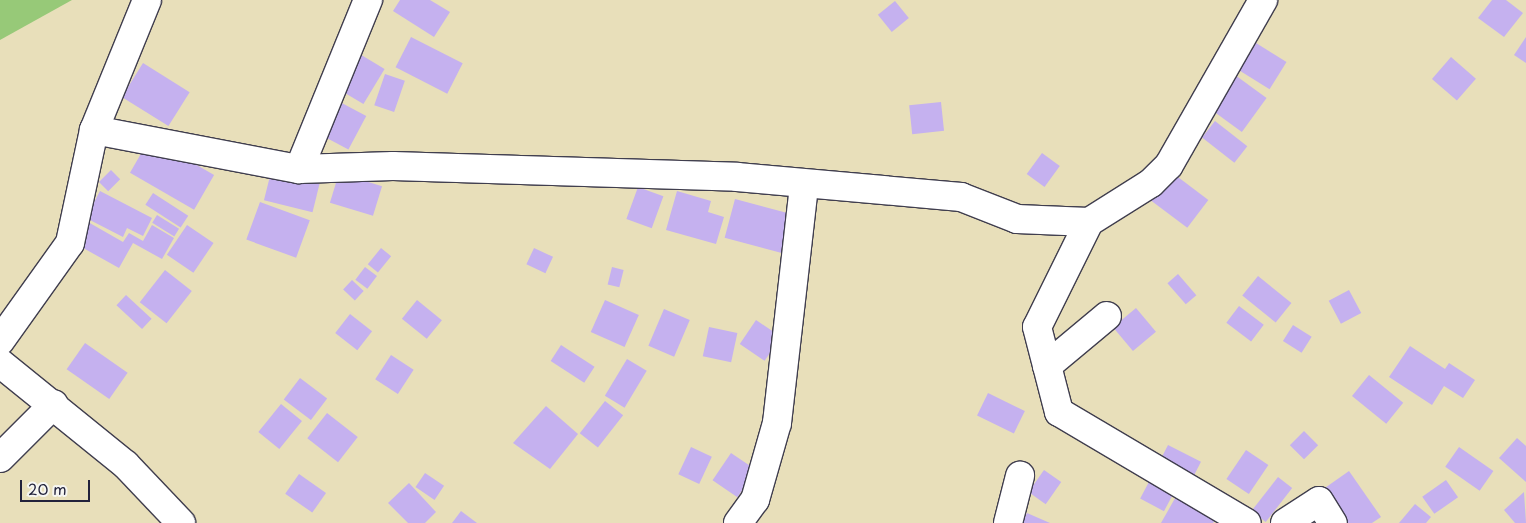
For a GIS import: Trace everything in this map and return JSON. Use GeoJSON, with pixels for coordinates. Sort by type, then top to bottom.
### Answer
{"type":"FeatureCollection","features":[{"type":"Feature","properties":{"kind":"street"},"geometry":{"type":"LineString","coordinates":[[0,341],[70,243],[94,130],[147,0]]}},
{"type":"Feature","properties":{"kind":"street"},"geometry":{"type":"LineString","coordinates":[[299,169],[368,0]]}},
{"type":"Feature","properties":{"kind":"street"},"geometry":{"type":"LineString","coordinates":[[1247,523],[1059,412],[1037,326],[1089,222],[1151,183],[1168,164],[1264,0]]}},
{"type":"Feature","properties":{"kind":"street"},"geometry":{"type":"LineString","coordinates":[[94,130],[299,169],[393,166],[737,177],[804,186],[960,197],[1017,219],[1089,222]]}},
{"type":"Feature","properties":{"kind":"street"},"geometry":{"type":"LineString","coordinates":[[738,523],[758,492],[777,423],[804,186]]}},
{"type":"Feature","properties":{"kind":"street"},"geometry":{"type":"LineString","coordinates":[[1047,366],[1107,316]]}},
{"type":"Feature","properties":{"kind":"street"},"geometry":{"type":"LineString","coordinates":[[0,362],[54,404],[126,465],[181,523]]}},
{"type":"Feature","properties":{"kind":"street"},"geometry":{"type":"LineString","coordinates":[[0,458],[54,404]]}},
{"type":"Feature","properties":{"kind":"street"},"geometry":{"type":"LineString","coordinates":[[1008,523],[1020,476]]}},
{"type":"Feature","properties":{"kind":"street"},"geometry":{"type":"LineString","coordinates":[[1285,523],[1319,501],[1333,523]]}},
{"type":"Feature","properties":{"kind":"green space"},"geometry":{"type":"Polygon","coordinates":[[[0,0],[72,0],[0,40],[0,0]]]}},
{"type":"Feature","properties":{"kind":"building"},"geometry":{"type":"Polygon","coordinates":[[[400,0],[430,0],[450,12],[434,37],[393,11],[400,0]]]}},
{"type":"Feature","properties":{"kind":"building"},"geometry":{"type":"Polygon","coordinates":[[[1492,0],[1506,0],[1523,13],[1504,37],[1478,18],[1492,0]]]}},
{"type":"Feature","properties":{"kind":"building"},"geometry":{"type":"Polygon","coordinates":[[[895,1],[909,18],[892,32],[878,15],[895,1]]]}},
{"type":"Feature","properties":{"kind":"building"},"geometry":{"type":"Polygon","coordinates":[[[411,37],[463,63],[447,94],[396,67],[411,37]]]}},
{"type":"Feature","properties":{"kind":"building"},"geometry":{"type":"Polygon","coordinates":[[[1526,37],[1526,63],[1514,55],[1526,37]]]}},
{"type":"Feature","properties":{"kind":"building"},"geometry":{"type":"Polygon","coordinates":[[[1256,43],[1287,62],[1270,89],[1239,70],[1256,43]]]}},
{"type":"Feature","properties":{"kind":"building"},"geometry":{"type":"Polygon","coordinates":[[[358,53],[385,69],[363,104],[337,88],[358,53]]]}},
{"type":"Feature","properties":{"kind":"building"},"geometry":{"type":"Polygon","coordinates":[[[1451,57],[1476,79],[1457,101],[1432,79],[1451,57]]]}},
{"type":"Feature","properties":{"kind":"building"},"geometry":{"type":"Polygon","coordinates":[[[143,63],[190,92],[168,126],[122,97],[143,63]]]}},
{"type":"Feature","properties":{"kind":"building"},"geometry":{"type":"Polygon","coordinates":[[[385,74],[405,81],[394,112],[374,105],[385,74]]]}},
{"type":"Feature","properties":{"kind":"building"},"geometry":{"type":"Polygon","coordinates":[[[1235,75],[1267,98],[1242,132],[1210,109],[1235,75]]]}},
{"type":"Feature","properties":{"kind":"building"},"geometry":{"type":"Polygon","coordinates":[[[338,101],[366,116],[348,150],[320,135],[338,101]]]}},
{"type":"Feature","properties":{"kind":"building"},"geometry":{"type":"Polygon","coordinates":[[[941,102],[944,131],[912,134],[909,105],[941,102]]]}},
{"type":"Feature","properties":{"kind":"building"},"geometry":{"type":"Polygon","coordinates":[[[1215,121],[1247,146],[1234,163],[1202,138],[1215,121]]]}},
{"type":"Feature","properties":{"kind":"building"},"geometry":{"type":"Polygon","coordinates":[[[150,138],[214,175],[194,210],[130,173],[150,138]]]}},
{"type":"Feature","properties":{"kind":"building"},"geometry":{"type":"Polygon","coordinates":[[[1042,153],[1060,166],[1045,187],[1027,174],[1042,153]]]}},
{"type":"Feature","properties":{"kind":"building"},"geometry":{"type":"Polygon","coordinates":[[[111,170],[120,179],[108,191],[99,182],[111,170]]]}},
{"type":"Feature","properties":{"kind":"building"},"geometry":{"type":"Polygon","coordinates":[[[1170,171],[1208,200],[1187,228],[1149,199],[1170,171]]]}},
{"type":"Feature","properties":{"kind":"building"},"geometry":{"type":"Polygon","coordinates":[[[271,172],[320,184],[312,212],[264,200],[271,172]]]}},
{"type":"Feature","properties":{"kind":"building"},"geometry":{"type":"Polygon","coordinates":[[[339,173],[382,186],[373,216],[330,203],[339,173]]]}},
{"type":"Feature","properties":{"kind":"building"},"geometry":{"type":"Polygon","coordinates":[[[638,187],[663,196],[652,228],[626,219],[638,187]]]}},
{"type":"Feature","properties":{"kind":"building"},"geometry":{"type":"Polygon","coordinates":[[[100,191],[152,218],[143,236],[127,228],[123,237],[86,218],[100,191]]]}},
{"type":"Feature","properties":{"kind":"building"},"geometry":{"type":"Polygon","coordinates":[[[677,191],[711,201],[708,212],[724,217],[716,244],[666,230],[677,191]]]}},
{"type":"Feature","properties":{"kind":"building"},"geometry":{"type":"Polygon","coordinates":[[[153,193],[188,216],[181,228],[145,205],[153,193]]]}},
{"type":"Feature","properties":{"kind":"building"},"geometry":{"type":"Polygon","coordinates":[[[735,199],[795,215],[785,254],[725,238],[735,199]]]}},
{"type":"Feature","properties":{"kind":"building"},"geometry":{"type":"Polygon","coordinates":[[[260,202],[310,220],[296,258],[246,240],[260,202]]]}},
{"type":"Feature","properties":{"kind":"building"},"geometry":{"type":"Polygon","coordinates":[[[157,215],[179,229],[174,236],[152,223],[157,215]]]}},
{"type":"Feature","properties":{"kind":"building"},"geometry":{"type":"Polygon","coordinates":[[[88,222],[123,242],[129,233],[143,241],[152,225],[174,238],[162,259],[133,243],[119,268],[76,244],[88,222]]]}},
{"type":"Feature","properties":{"kind":"building"},"geometry":{"type":"Polygon","coordinates":[[[187,225],[214,243],[193,273],[167,255],[187,225]]]}},
{"type":"Feature","properties":{"kind":"building"},"geometry":{"type":"Polygon","coordinates":[[[381,248],[391,256],[378,273],[368,264],[381,248]]]}},
{"type":"Feature","properties":{"kind":"building"},"geometry":{"type":"Polygon","coordinates":[[[534,248],[553,257],[545,273],[526,264],[534,248]]]}},
{"type":"Feature","properties":{"kind":"building"},"geometry":{"type":"Polygon","coordinates":[[[365,267],[377,276],[367,289],[355,280],[365,267]]]}},
{"type":"Feature","properties":{"kind":"building"},"geometry":{"type":"Polygon","coordinates":[[[612,267],[624,270],[619,287],[608,284],[612,267]]]}},
{"type":"Feature","properties":{"kind":"building"},"geometry":{"type":"Polygon","coordinates":[[[165,270],[192,291],[167,323],[140,302],[165,270]]]}},
{"type":"Feature","properties":{"kind":"building"},"geometry":{"type":"Polygon","coordinates":[[[1178,274],[1196,295],[1186,304],[1167,283],[1178,274]]]}},
{"type":"Feature","properties":{"kind":"building"},"geometry":{"type":"Polygon","coordinates":[[[1258,276],[1291,303],[1276,322],[1242,295],[1258,276]]]}},
{"type":"Feature","properties":{"kind":"building"},"geometry":{"type":"Polygon","coordinates":[[[352,280],[364,291],[355,300],[343,290],[352,280]]]}},
{"type":"Feature","properties":{"kind":"building"},"geometry":{"type":"Polygon","coordinates":[[[1349,290],[1361,313],[1341,324],[1329,301],[1349,290]]]}},
{"type":"Feature","properties":{"kind":"building"},"geometry":{"type":"Polygon","coordinates":[[[126,295],[152,319],[142,329],[116,305],[126,295]]]}},
{"type":"Feature","properties":{"kind":"building"},"geometry":{"type":"Polygon","coordinates":[[[417,300],[442,320],[427,339],[402,319],[417,300]]]}},
{"type":"Feature","properties":{"kind":"building"},"geometry":{"type":"Polygon","coordinates":[[[605,300],[639,315],[625,347],[591,332],[605,300]]]}},
{"type":"Feature","properties":{"kind":"building"},"geometry":{"type":"Polygon","coordinates":[[[1239,306],[1264,325],[1251,341],[1226,323],[1239,306]]]}},
{"type":"Feature","properties":{"kind":"building"},"geometry":{"type":"Polygon","coordinates":[[[1136,308],[1156,332],[1133,351],[1113,327],[1136,308]]]}},
{"type":"Feature","properties":{"kind":"building"},"geometry":{"type":"Polygon","coordinates":[[[664,309],[690,320],[674,357],[648,346],[664,309]]]}},
{"type":"Feature","properties":{"kind":"building"},"geometry":{"type":"Polygon","coordinates":[[[350,314],[372,331],[357,350],[335,333],[350,314]]]}},
{"type":"Feature","properties":{"kind":"building"},"geometry":{"type":"Polygon","coordinates":[[[756,320],[781,337],[765,361],[740,344],[756,320]]]}},
{"type":"Feature","properties":{"kind":"building"},"geometry":{"type":"Polygon","coordinates":[[[1293,325],[1312,337],[1302,353],[1283,341],[1293,325]]]}},
{"type":"Feature","properties":{"kind":"building"},"geometry":{"type":"Polygon","coordinates":[[[709,327],[737,333],[731,362],[703,356],[709,327]]]}},
{"type":"Feature","properties":{"kind":"building"},"geometry":{"type":"Polygon","coordinates":[[[85,343],[128,373],[109,399],[67,369],[85,343]]]}},
{"type":"Feature","properties":{"kind":"building"},"geometry":{"type":"Polygon","coordinates":[[[561,345],[595,367],[584,383],[551,361],[561,345]]]}},
{"type":"Feature","properties":{"kind":"building"},"geometry":{"type":"Polygon","coordinates":[[[1410,346],[1445,369],[1449,363],[1475,380],[1463,398],[1444,386],[1432,405],[1389,377],[1410,346]]]}},
{"type":"Feature","properties":{"kind":"building"},"geometry":{"type":"Polygon","coordinates":[[[391,355],[414,370],[398,394],[375,379],[391,355]]]}},
{"type":"Feature","properties":{"kind":"building"},"geometry":{"type":"Polygon","coordinates":[[[627,359],[647,371],[625,408],[605,396],[627,359]]]}},
{"type":"Feature","properties":{"kind":"building"},"geometry":{"type":"Polygon","coordinates":[[[1369,375],[1403,403],[1386,424],[1352,396],[1369,375]]]}},
{"type":"Feature","properties":{"kind":"building"},"geometry":{"type":"Polygon","coordinates":[[[300,378],[327,398],[311,420],[284,400],[300,378]]]}},
{"type":"Feature","properties":{"kind":"building"},"geometry":{"type":"Polygon","coordinates":[[[988,393],[1025,411],[1014,433],[977,415],[988,393]]]}},
{"type":"Feature","properties":{"kind":"building"},"geometry":{"type":"Polygon","coordinates":[[[605,401],[623,415],[598,447],[580,433],[605,401]]]}},
{"type":"Feature","properties":{"kind":"building"},"geometry":{"type":"Polygon","coordinates":[[[281,404],[302,421],[279,449],[258,432],[281,404]]]}},
{"type":"Feature","properties":{"kind":"building"},"geometry":{"type":"Polygon","coordinates":[[[546,406],[578,434],[550,469],[513,443],[546,406]]]}},
{"type":"Feature","properties":{"kind":"building"},"geometry":{"type":"Polygon","coordinates":[[[327,413],[358,437],[338,462],[307,438],[327,413]]]}},
{"type":"Feature","properties":{"kind":"building"},"geometry":{"type":"Polygon","coordinates":[[[1304,431],[1318,445],[1304,459],[1290,445],[1304,431]]]}},
{"type":"Feature","properties":{"kind":"building"},"geometry":{"type":"Polygon","coordinates":[[[1517,438],[1526,446],[1526,482],[1499,458],[1517,438]]]}},
{"type":"Feature","properties":{"kind":"building"},"geometry":{"type":"Polygon","coordinates":[[[1168,445],[1201,462],[1190,484],[1157,467],[1168,445]]]}},
{"type":"Feature","properties":{"kind":"building"},"geometry":{"type":"Polygon","coordinates":[[[691,447],[712,457],[699,484],[678,474],[691,447]]]}},
{"type":"Feature","properties":{"kind":"building"},"geometry":{"type":"Polygon","coordinates":[[[1459,447],[1493,471],[1480,491],[1445,467],[1459,447]]]}},
{"type":"Feature","properties":{"kind":"building"},"geometry":{"type":"Polygon","coordinates":[[[1246,450],[1268,465],[1249,494],[1226,479],[1246,450]]]}},
{"type":"Feature","properties":{"kind":"building"},"geometry":{"type":"Polygon","coordinates":[[[731,453],[756,470],[737,497],[713,480],[731,453]]]}},
{"type":"Feature","properties":{"kind":"building"},"geometry":{"type":"Polygon","coordinates":[[[1044,470],[1061,482],[1046,504],[1029,492],[1044,470]]]}},
{"type":"Feature","properties":{"kind":"building"},"geometry":{"type":"Polygon","coordinates":[[[1349,471],[1381,517],[1372,523],[1344,523],[1322,490],[1349,471]]]}},
{"type":"Feature","properties":{"kind":"building"},"geometry":{"type":"Polygon","coordinates":[[[425,473],[444,486],[435,500],[415,487],[425,473]]]}},
{"type":"Feature","properties":{"kind":"building"},"geometry":{"type":"Polygon","coordinates":[[[299,474],[326,493],[312,513],[285,494],[299,474]]]}},
{"type":"Feature","properties":{"kind":"building"},"geometry":{"type":"Polygon","coordinates":[[[1278,477],[1292,488],[1266,522],[1252,511],[1278,477]]]}},
{"type":"Feature","properties":{"kind":"building"},"geometry":{"type":"Polygon","coordinates":[[[1150,480],[1174,493],[1164,511],[1140,499],[1150,480]]]}},
{"type":"Feature","properties":{"kind":"building"},"geometry":{"type":"Polygon","coordinates":[[[1446,480],[1458,497],[1434,514],[1422,497],[1446,480]]]}},
{"type":"Feature","properties":{"kind":"building"},"geometry":{"type":"Polygon","coordinates":[[[409,483],[436,512],[425,523],[408,523],[388,503],[409,483]]]}},
{"type":"Feature","properties":{"kind":"building"},"geometry":{"type":"Polygon","coordinates":[[[1524,492],[1526,523],[1515,523],[1504,510],[1524,492]]]}},
{"type":"Feature","properties":{"kind":"building"},"geometry":{"type":"Polygon","coordinates":[[[1178,493],[1218,516],[1213,523],[1161,523],[1178,493]]]}},
{"type":"Feature","properties":{"kind":"building"},"geometry":{"type":"Polygon","coordinates":[[[1415,504],[1431,517],[1426,523],[1399,523],[1415,504]]]}},
{"type":"Feature","properties":{"kind":"building"},"geometry":{"type":"Polygon","coordinates":[[[461,511],[477,523],[452,523],[461,511]]]}},
{"type":"Feature","properties":{"kind":"building"},"geometry":{"type":"Polygon","coordinates":[[[1027,513],[1050,523],[1022,523],[1027,513]]]}}]}
